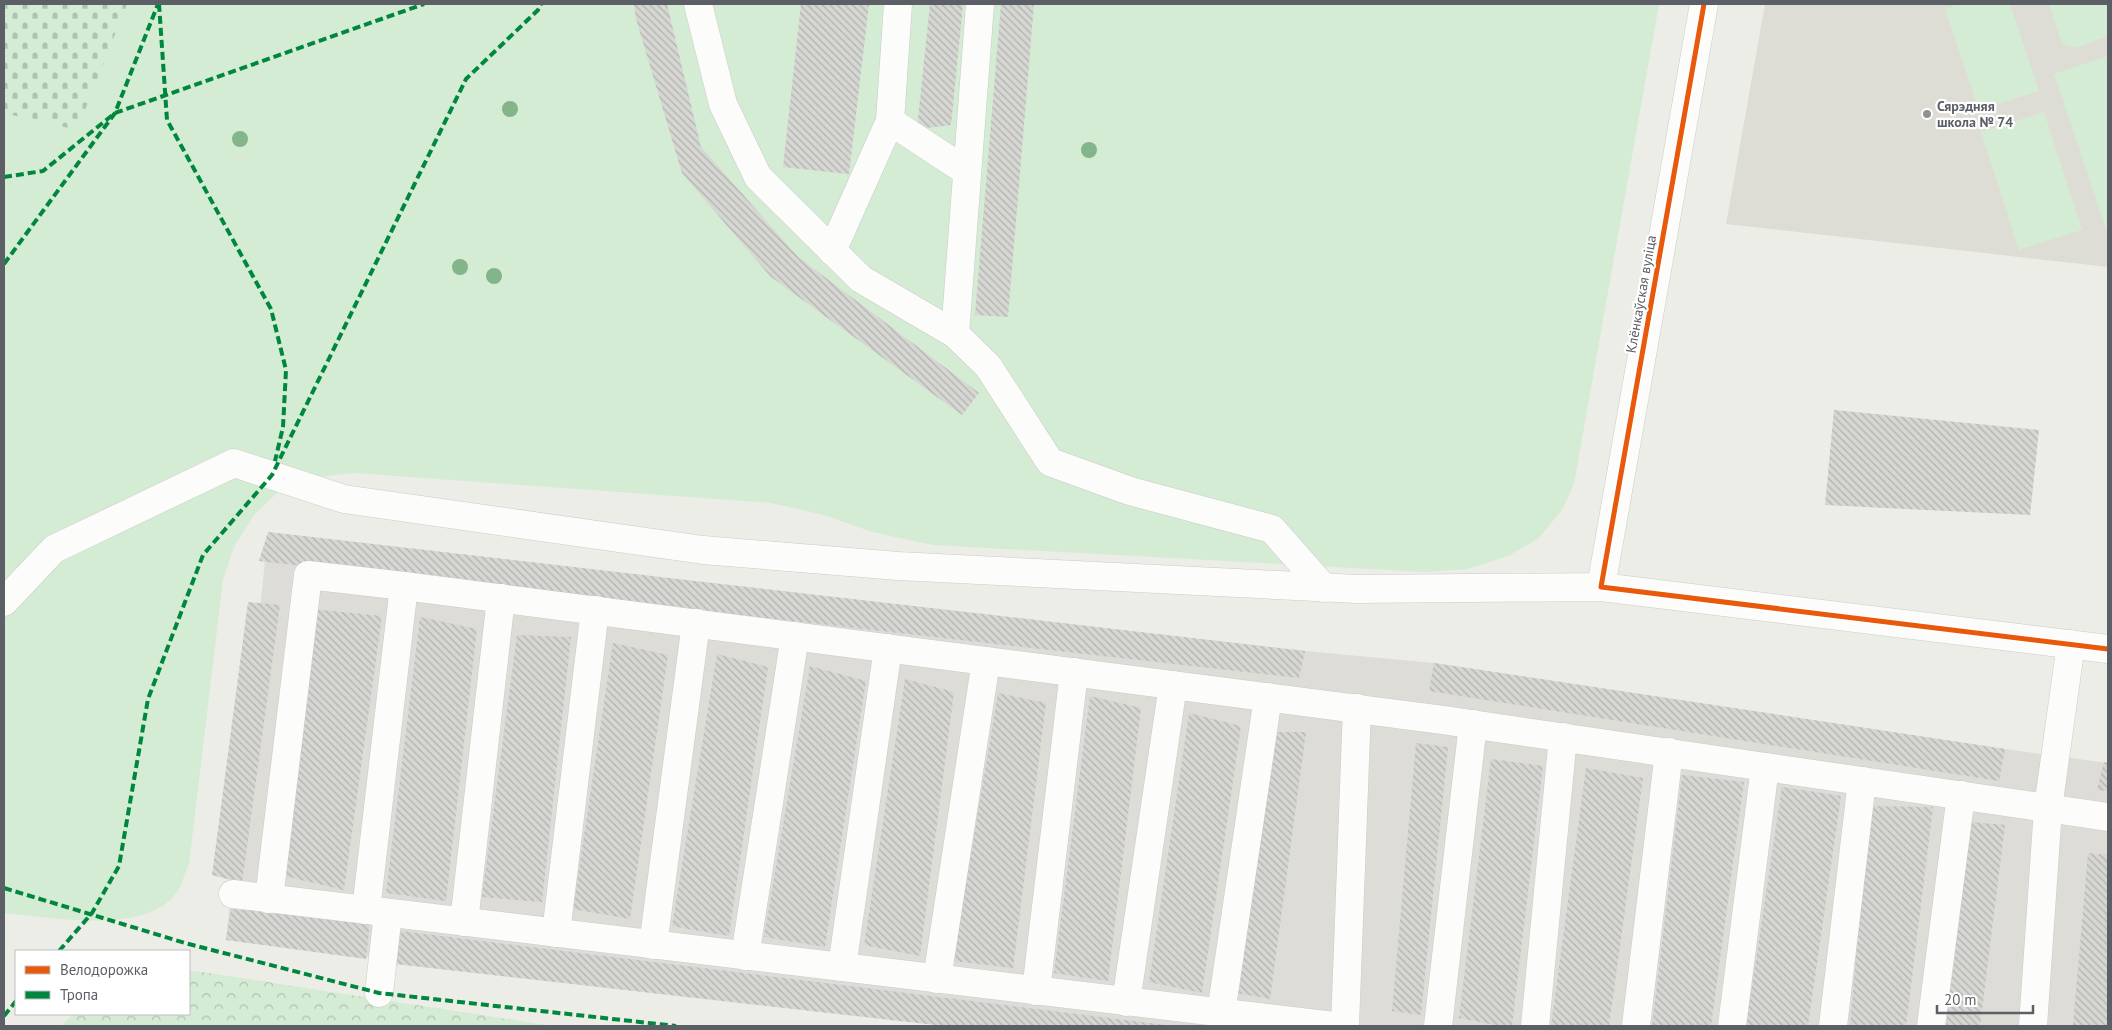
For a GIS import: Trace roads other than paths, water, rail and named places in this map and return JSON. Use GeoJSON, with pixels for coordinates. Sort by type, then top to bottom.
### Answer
{"type":"FeatureCollection","features":[{"type":"Feature","properties":{"kind":"street"},"geometry":{"type":"LineString","coordinates":[[698,4],[724,104],[758,177],[861,279],[955,334],[988,366],[1050,462],[1130,491],[1272,530],[1324,588]]}},
{"type":"Feature","properties":{"kind":"street"},"geometry":{"type":"LineString","coordinates":[[832,251],[890,121],[898,4]]}},
{"type":"Feature","properties":{"kind":"street"},"geometry":{"type":"LineString","coordinates":[[955,334],[980,4]]}},
{"type":"Feature","properties":{"kind":"street","name":"Клёнкаўская вуліца"},"geometry":{"type":"LineString","coordinates":[[1601,588],[1704,4]]}},
{"type":"Feature","properties":{"kind":"street"},"geometry":{"type":"LineString","coordinates":[[890,121],[966,170]]}},
{"type":"Feature","properties":{"kind":"street"},"geometry":{"type":"LineString","coordinates":[[4,602],[54,550],[234,463],[344,499],[703,550],[898,566],[1324,588],[1601,588],[2108,648]]}},
{"type":"Feature","properties":{"kind":"street"},"geometry":{"type":"LineString","coordinates":[[269,899],[308,575],[1357,708],[2108,817]]}},
{"type":"Feature","properties":{"kind":"street"},"geometry":{"type":"LineString","coordinates":[[379,993],[377,912],[404,586]]}},
{"type":"Feature","properties":{"kind":"street"},"geometry":{"type":"LineString","coordinates":[[464,922],[501,598]]}},
{"type":"Feature","properties":{"kind":"street"},"geometry":{"type":"LineString","coordinates":[[556,933],[595,610]]}},
{"type":"Feature","properties":{"kind":"street"},"geometry":{"type":"LineString","coordinates":[[653,945],[696,623]]}},
{"type":"Feature","properties":{"kind":"street"},"geometry":{"type":"LineString","coordinates":[[745,956],[795,636]]}},
{"type":"Feature","properties":{"kind":"street"},"geometry":{"type":"LineString","coordinates":[[2034,1026],[2048,808],[2071,644]]}},
{"type":"Feature","properties":{"kind":"street"},"geometry":{"type":"LineString","coordinates":[[842,968],[888,648]]}},
{"type":"Feature","properties":{"kind":"street"},"geometry":{"type":"LineString","coordinates":[[937,979],[986,661]]}},
{"type":"Feature","properties":{"kind":"street"},"geometry":{"type":"LineString","coordinates":[[1036,991],[1074,672]]}},
{"type":"Feature","properties":{"kind":"street"},"geometry":{"type":"LineString","coordinates":[[1126,1002],[1173,685]]}},
{"type":"Feature","properties":{"kind":"street"},"geometry":{"type":"LineString","coordinates":[[1221,1013],[1268,697]]}},
{"type":"Feature","properties":{"kind":"street"},"geometry":{"type":"LineString","coordinates":[[1346,1026],[1357,708]]}},
{"type":"Feature","properties":{"kind":"street"},"geometry":{"type":"LineString","coordinates":[[1438,1026],[1474,724]]}},
{"type":"Feature","properties":{"kind":"street"},"geometry":{"type":"LineString","coordinates":[[1535,1026],[1563,737]]}},
{"type":"Feature","properties":{"kind":"street"},"geometry":{"type":"LineString","coordinates":[[1636,1026],[1669,752]]}},
{"type":"Feature","properties":{"kind":"street"},"geometry":{"type":"LineString","coordinates":[[1732,1026],[1764,767]]}},
{"type":"Feature","properties":{"kind":"street"},"geometry":{"type":"LineString","coordinates":[[1833,1026],[1862,781]]}},
{"type":"Feature","properties":{"kind":"street"},"geometry":{"type":"LineString","coordinates":[[1931,1026],[1961,795]]}},
{"type":"Feature","properties":{"kind":"street"},"geometry":{"type":"LineString","coordinates":[[232,894],[1334,1026]]}},
{"type":"Feature","properties":{"kind":"place","name":"Сярэдняя школа № 74"},"geometry":{"type":"Point","coordinates":[1927,114]}}]}
